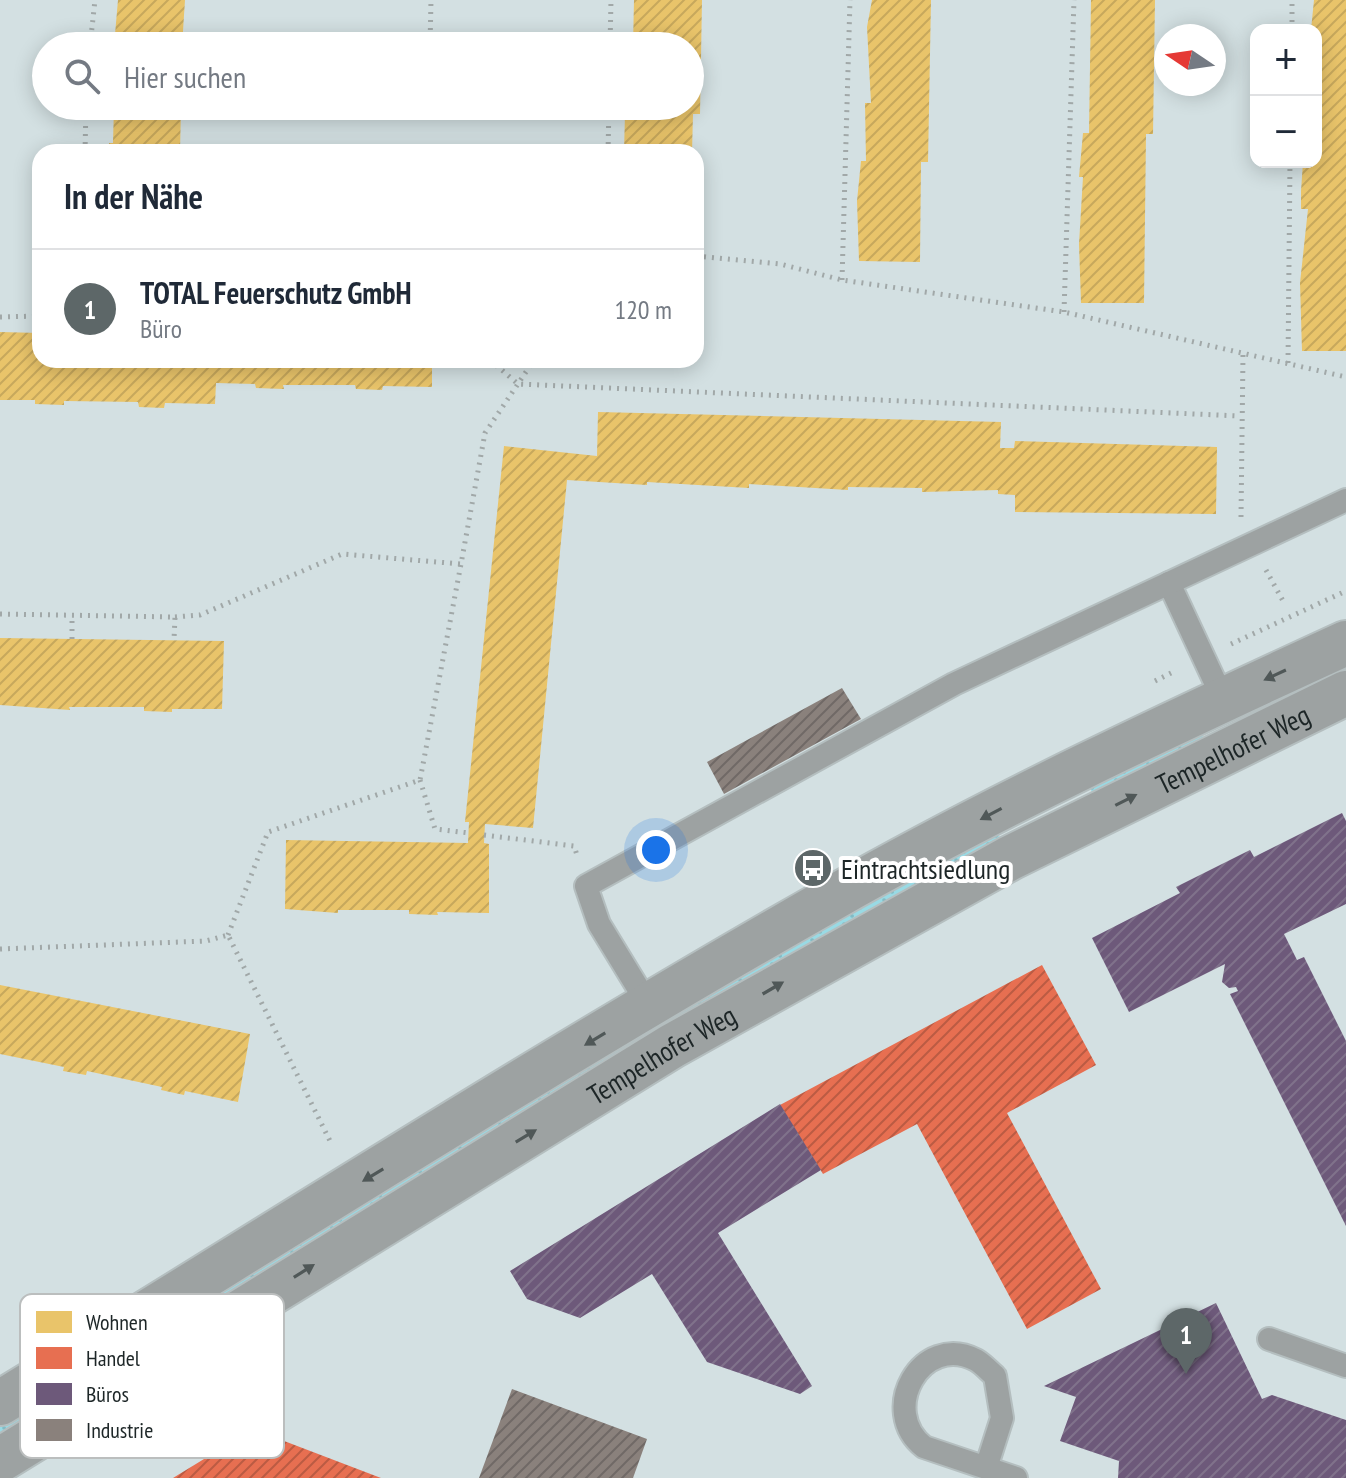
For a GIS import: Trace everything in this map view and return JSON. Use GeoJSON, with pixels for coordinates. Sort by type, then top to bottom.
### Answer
{"type":"FeatureCollection","features":[{"type":"Feature","properties":{"kind":"street","name":"Tempelhofer Weg"},"geometry":{"type":"LineString","coordinates":[[178,1294],[649,1006],[833,898],[1052,783],[1346,643]]}},
{"type":"Feature","properties":{"kind":"street","name":"Tempelhofer Weg"},"geometry":{"type":"LineString","coordinates":[[269,1294],[672,1046],[890,922],[1075,826],[1346,693]]}},
{"type":"Feature","properties":{"kind":"street"},"geometry":{"type":"LineString","coordinates":[[1052,783],[1075,826]]}},
{"type":"Feature","properties":{"kind":"street","name":"Tempelhofer Weg"},"geometry":{"type":"LineString","coordinates":[[0,1403],[20,1391]]}},
{"type":"Feature","properties":{"kind":"street","name":"Tempelhofer Weg"},"geometry":{"type":"LineString","coordinates":[[0,1460],[20,1448]]}},
{"type":"Feature","properties":{"kind":"lane"},"geometry":{"type":"LineString","coordinates":[[586,886],[954,684],[1346,500]]}},
{"type":"Feature","properties":{"kind":"lane","name":"Tempelhofer Weg"},"geometry":{"type":"LineString","coordinates":[[1169,583],[1223,699]]}},
{"type":"Feature","properties":{"kind":"lane","name":"Tempelhofer Weg"},"geometry":{"type":"LineString","coordinates":[[586,886],[599,924],[649,1006]]}},
{"type":"Feature","properties":{"kind":"lane"},"geometry":{"type":"LineString","coordinates":[[1269,1339],[1346,1366]]}},
{"type":"Feature","properties":{"kind":"lane"},"geometry":{"type":"LineString","coordinates":[[986,1468],[1002,1418],[995,1376],[975,1360],[950,1354],[920,1365],[905,1389],[903,1417],[914,1439],[924,1447],[986,1468],[1016,1478]]}},
{"type":"Feature","properties":{"kind":"path"},"geometry":{"type":"LineString","coordinates":[[92,32],[95,0]]}},
{"type":"Feature","properties":{"kind":"path"},"geometry":{"type":"LineString","coordinates":[[430,32],[431,0]]}},
{"type":"Feature","properties":{"kind":"path"},"geometry":{"type":"LineString","coordinates":[[610,32],[611,0]]}},
{"type":"Feature","properties":{"kind":"path"},"geometry":{"type":"LineString","coordinates":[[842,280],[850,0]]}},
{"type":"Feature","properties":{"kind":"path"},"geometry":{"type":"LineString","coordinates":[[1064,312],[1074,0]]}},
{"type":"Feature","properties":{"kind":"path"},"geometry":{"type":"LineString","coordinates":[[1292,0],[1292,24]]}},
{"type":"Feature","properties":{"kind":"path"},"geometry":{"type":"LineString","coordinates":[[85,144],[86,120]]}},
{"type":"Feature","properties":{"kind":"path"},"geometry":{"type":"LineString","coordinates":[[608,144],[609,120]]}},
{"type":"Feature","properties":{"kind":"path"},"geometry":{"type":"LineString","coordinates":[[1288,363],[1290,168]]}},
{"type":"Feature","properties":{"kind":"path"},"geometry":{"type":"LineString","coordinates":[[704,257],[780,264],[842,280],[1064,312],[1346,377]]}},
{"type":"Feature","properties":{"kind":"path"},"geometry":{"type":"LineString","coordinates":[[0,317],[32,316]]}},
{"type":"Feature","properties":{"kind":"path"},"geometry":{"type":"LineString","coordinates":[[1243,355],[1239,511],[1252,544],[1283,601]]}},
{"type":"Feature","properties":{"kind":"path"},"geometry":{"type":"LineString","coordinates":[[499,368],[518,384],[1240,416]]}},
{"type":"Feature","properties":{"kind":"path"},"geometry":{"type":"LineString","coordinates":[[469,833],[435,829],[420,780],[485,433],[529,368]]}},
{"type":"Feature","properties":{"kind":"path"},"geometry":{"type":"LineString","coordinates":[[0,614],[200,615],[342,554],[461,564]]}},
{"type":"Feature","properties":{"kind":"path"},"geometry":{"type":"LineString","coordinates":[[72,615],[72,639]]}},
{"type":"Feature","properties":{"kind":"path"},"geometry":{"type":"LineString","coordinates":[[174,640],[175,617]]}},
{"type":"Feature","properties":{"kind":"path"},"geometry":{"type":"LineString","coordinates":[[332,1145],[228,935],[268,832],[420,780]]}},
{"type":"Feature","properties":{"kind":"path"},"geometry":{"type":"LineString","coordinates":[[484,835],[574,846],[586,886]]}},
{"type":"Feature","properties":{"kind":"path"},"geometry":{"type":"LineString","coordinates":[[0,949],[206,941],[228,935]]}},
{"type":"Feature","properties":{"kind":"shaded area"},"geometry":{"type":"Polygon","coordinates":[[[1200,730],[1207,747],[1093,798],[1090,785],[1200,730]]]}},
{"type":"Feature","properties":{"kind":"shaded area"},"geometry":{"type":"Polygon","coordinates":[[[997,832],[1006,849],[671,1036],[662,1020],[997,832]]]}},
{"type":"Feature","properties":{"kind":"shaded area"},"geometry":{"type":"Polygon","coordinates":[[[655,1024],[664,1040],[248,1294],[214,1294],[655,1024]]]}},
{"type":"Feature","properties":{"kind":"shaded area"},"geometry":{"type":"Polygon","coordinates":[[[20,1413],[20,1433],[0,1445],[0,1425],[20,1413]]]}},
{"type":"Feature","properties":{"kind":"building: Wohnen"},"geometry":{"type":"Polygon","coordinates":[[[118,0],[185,0],[183,32],[115,32],[118,0]]]}},
{"type":"Feature","properties":{"kind":"building: Wohnen"},"geometry":{"type":"Polygon","coordinates":[[[634,0],[702,0],[701,32],[633,32],[634,0]]]}},
{"type":"Feature","properties":{"kind":"building: Wohnen"},"geometry":{"type":"Polygon","coordinates":[[[872,0],[931,0],[928,162],[921,162],[920,262],[859,261],[857,201],[861,161],[866,161],[865,103],[871,103],[867,27],[872,0]]]}},
{"type":"Feature","properties":{"kind":"building: Wohnen"},"geometry":{"type":"Polygon","coordinates":[[[1091,0],[1155,0],[1153,134],[1146,134],[1144,303],[1081,303],[1079,244],[1083,177],[1079,177],[1083,133],[1089,133],[1091,0]]]}},
{"type":"Feature","properties":{"kind":"building: Wohnen"},"geometry":{"type":"Polygon","coordinates":[[[1314,0],[1346,0],[1346,351],[1302,351],[1300,283],[1308,209],[1301,209],[1303,168],[1322,168],[1322,24],[1312,24],[1314,0]]]}},
{"type":"Feature","properties":{"kind":"building: Wohnen"},"geometry":{"type":"Polygon","coordinates":[[[114,120],[181,120],[180,144],[109,144],[113,143],[114,120]]]}},
{"type":"Feature","properties":{"kind":"building: Wohnen"},"geometry":{"type":"Polygon","coordinates":[[[625,120],[693,120],[692,144],[624,144],[625,120]]]}},
{"type":"Feature","properties":{"kind":"building: Wohnen"},"geometry":{"type":"Polygon","coordinates":[[[0,332],[32,333],[32,368],[432,368],[432,387],[383,386],[382,390],[356,389],[355,385],[283,385],[284,389],[256,388],[255,384],[216,383],[215,404],[165,403],[164,408],[139,407],[138,402],[64,401],[64,405],[35,404],[35,400],[0,400],[0,332]]]}},
{"type":"Feature","properties":{"kind":"building: Wohnen"},"geometry":{"type":"Polygon","coordinates":[[[598,412],[1001,422],[1000,448],[1014,448],[1015,441],[1217,447],[1216,514],[1015,512],[1015,495],[998,494],[998,490],[922,492],[922,488],[848,487],[848,490],[749,484],[749,488],[567,480],[533,828],[485,824],[484,843],[489,844],[489,913],[437,912],[438,915],[409,914],[409,910],[338,910],[338,913],[285,909],[286,840],[468,843],[469,822],[465,822],[504,446],[597,456],[598,412]]]}},
{"type":"Feature","properties":{"kind":"building: Wohnen"},"geometry":{"type":"Polygon","coordinates":[[[0,638],[224,641],[222,709],[172,709],[172,712],[144,711],[144,707],[69,707],[70,710],[0,705],[0,638]]]}},
{"type":"Feature","properties":{"kind":"building: Wohnen"},"geometry":{"type":"Polygon","coordinates":[[[0,985],[250,1034],[238,1102],[185,1091],[184,1095],[161,1090],[162,1087],[87,1071],[86,1075],[63,1071],[64,1067],[0,1054],[0,985]]]}},
{"type":"Feature","properties":{"kind":"building: Handel"},"geometry":{"type":"Polygon","coordinates":[[[1042,965],[1096,1065],[1007,1113],[1101,1289],[1027,1329],[917,1124],[823,1174],[780,1105],[1042,965]]]}},
{"type":"Feature","properties":{"kind":"building: Handel"},"geometry":{"type":"Polygon","coordinates":[[[284,1441],[381,1478],[173,1478],[206,1458],[284,1458],[284,1441]]]}},
{"type":"Feature","properties":{"kind":"building: Büros"},"geometry":{"type":"Polygon","coordinates":[[[1342,813],[1346,821],[1346,904],[1284,934],[1297,960],[1304,957],[1346,1041],[1346,1226],[1230,994],[1238,991],[1236,987],[1229,988],[1222,982],[1225,964],[1129,1012],[1092,938],[1180,893],[1176,887],[1250,850],[1254,857],[1342,813]]]}},
{"type":"Feature","properties":{"kind":"building: Büros"},"geometry":{"type":"Polygon","coordinates":[[[780,1104],[821,1170],[718,1233],[812,1386],[800,1394],[707,1362],[652,1274],[580,1318],[527,1299],[510,1271],[780,1104]]]}},
{"type":"Feature","properties":{"kind":"building: Büros"},"geometry":{"type":"Polygon","coordinates":[[[1216,1303],[1262,1399],[1272,1395],[1346,1420],[1346,1478],[1118,1478],[1119,1461],[1060,1441],[1076,1397],[1044,1386],[1216,1303]]]}},
{"type":"Feature","properties":{"kind":"building: Industrie"},"geometry":{"type":"Polygon","coordinates":[[[842,688],[861,719],[724,794],[707,762],[842,688]]]}},
{"type":"Feature","properties":{"kind":"building: Industrie"},"geometry":{"type":"Polygon","coordinates":[[[512,1389],[647,1439],[633,1478],[479,1478],[512,1389]]]}},
{"type":"Feature","properties":{"kind":"place","name":"Eintrachtsiedlung"},"geometry":{"type":"Point","coordinates":[813,868]}},
{"type":"Feature","properties":{"kind":"place","name":"TOTAL Feuerschutz GmbH"},"geometry":{"type":"Point","coordinates":[1186,1374]}}]}
